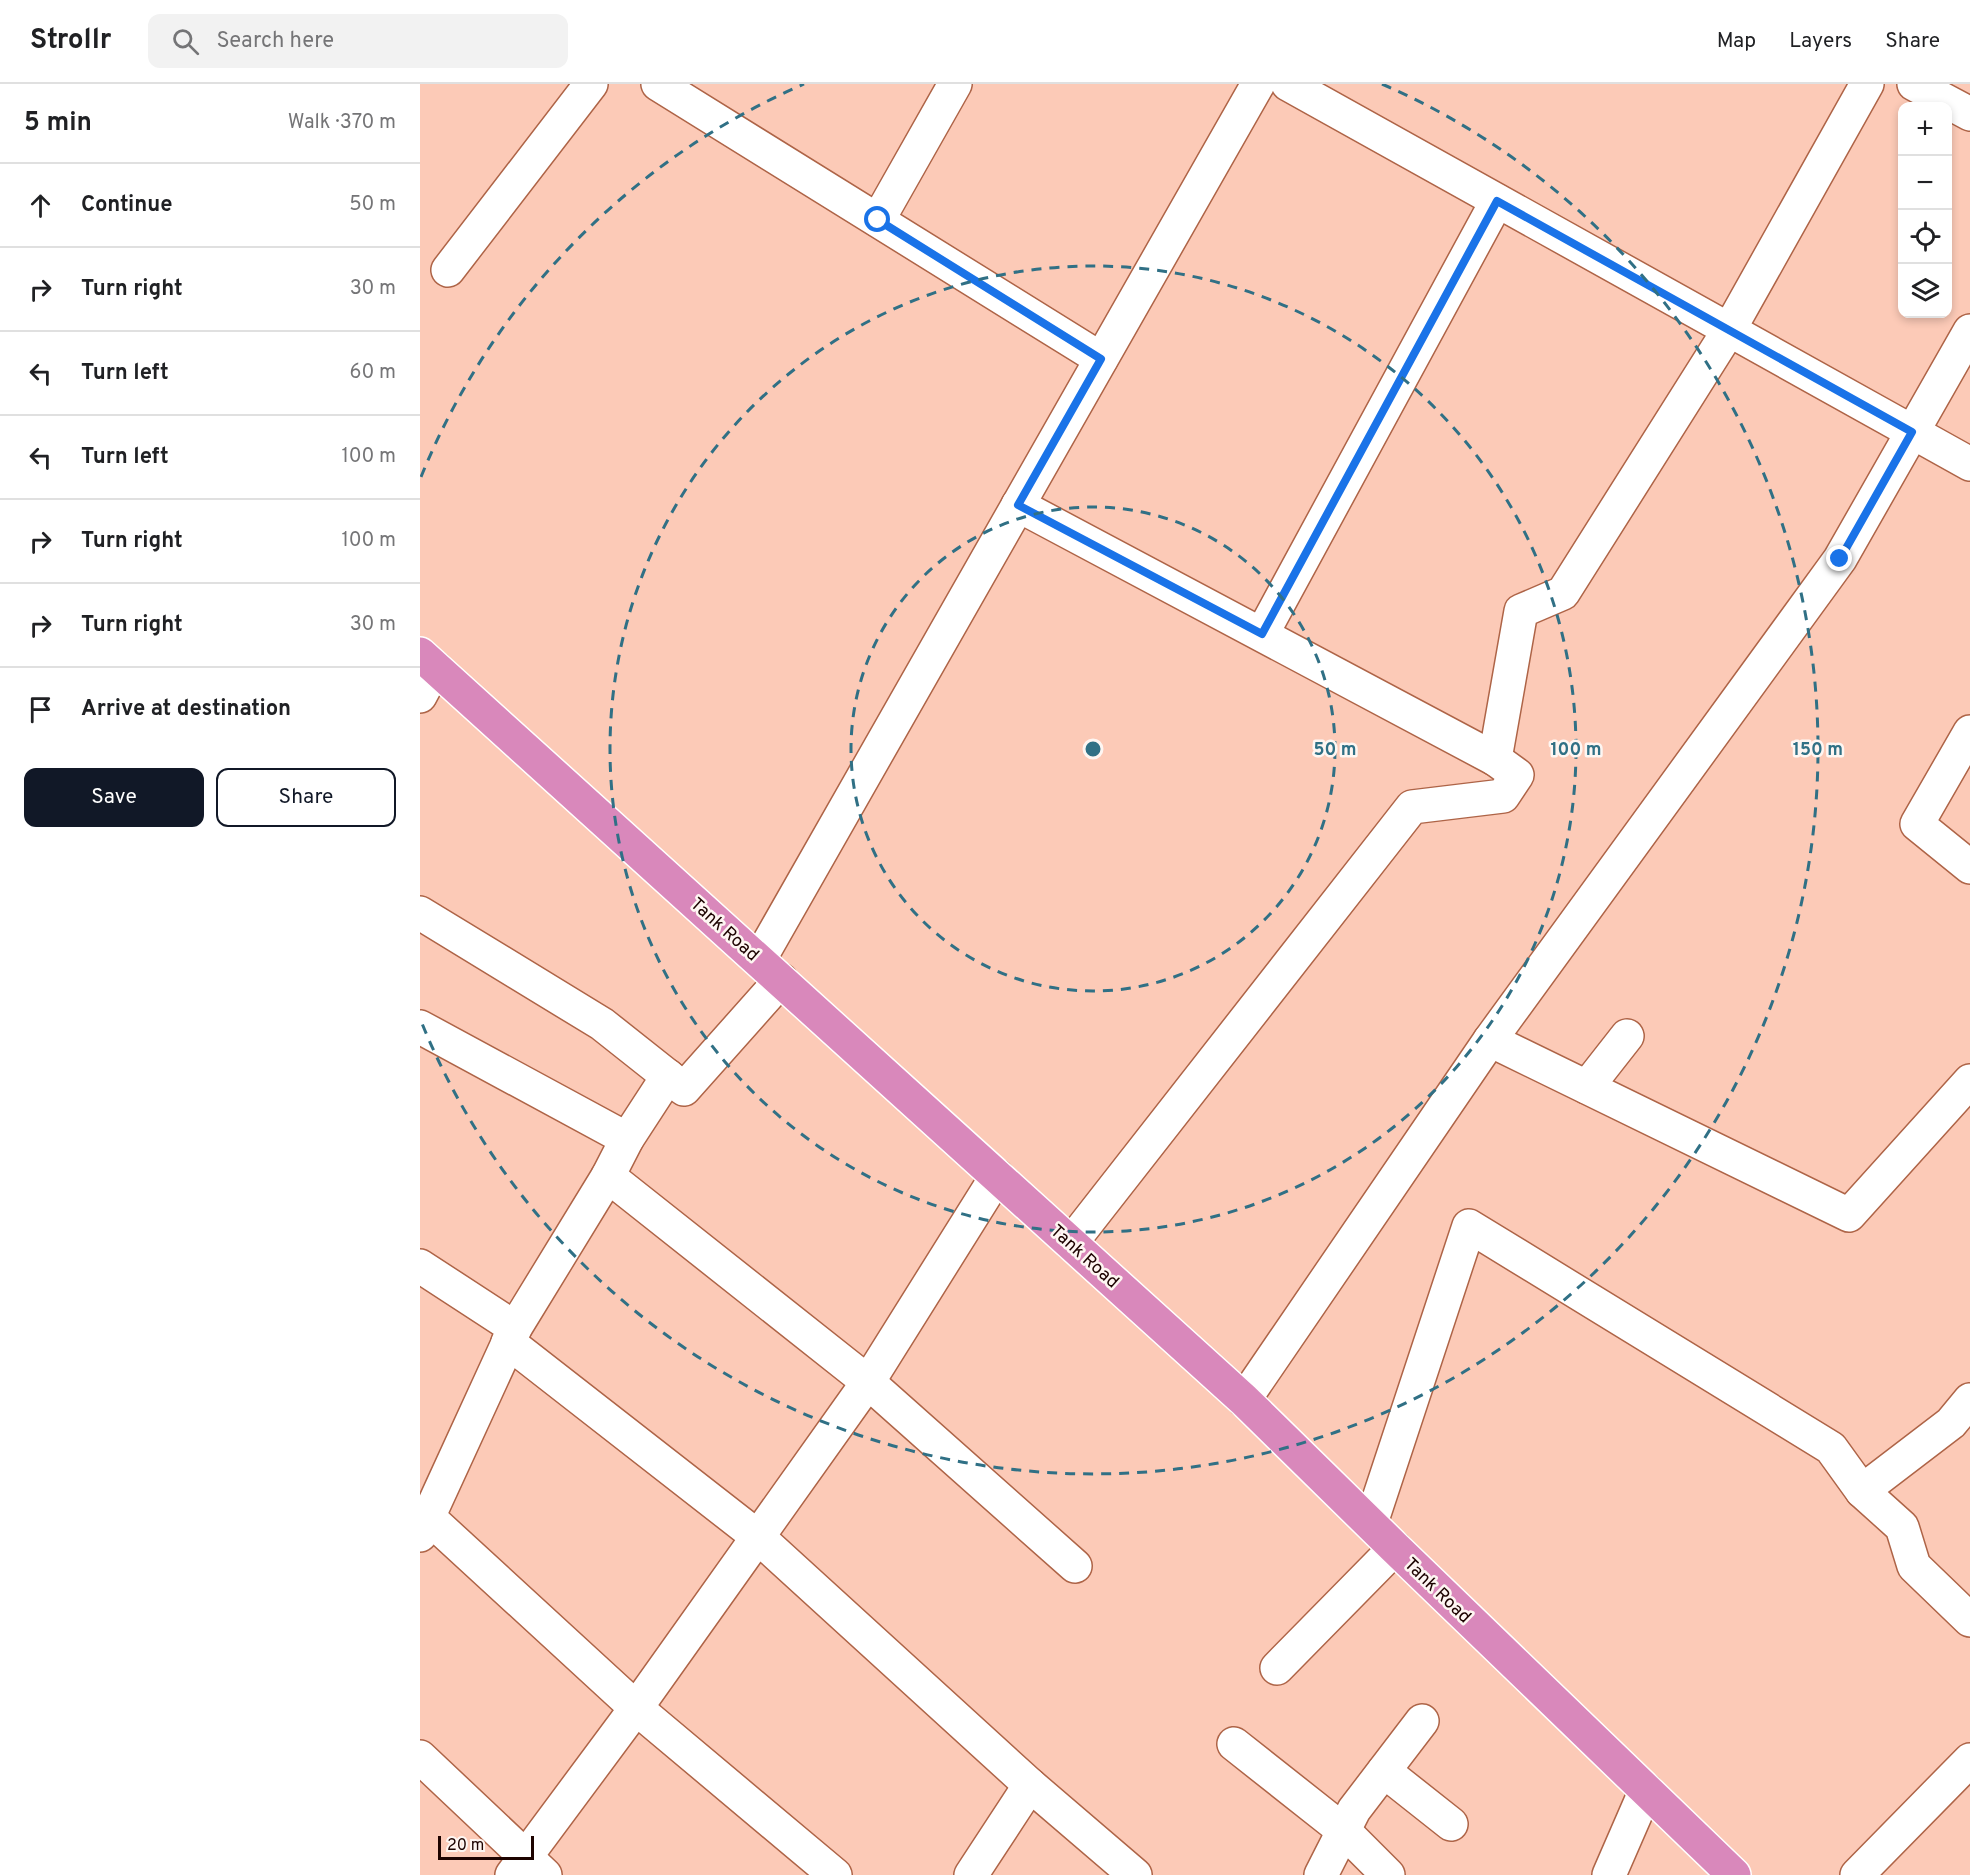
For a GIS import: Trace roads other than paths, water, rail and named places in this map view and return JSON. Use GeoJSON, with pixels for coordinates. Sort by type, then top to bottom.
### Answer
{"type":"FeatureCollection","features":[{"type":"Feature","properties":{"kind":"highway","name":"Tank Road"},"geometry":{"type":"LineString","coordinates":[[425,673],[770,970],[1245,1400],[1734,1875]]}},
{"type":"Feature","properties":{"kind":"street"},"geometry":{"type":"LineString","coordinates":[[448,270],[591,84]]}},
{"type":"Feature","properties":{"kind":"street"},"geometry":{"type":"LineString","coordinates":[[658,84],[1101,359]]}},
{"type":"Feature","properties":{"kind":"street"},"geometry":{"type":"LineString","coordinates":[[878,220],[955,84]]}},
{"type":"Feature","properties":{"kind":"street"},"geometry":{"type":"LineString","coordinates":[[420,913],[602,1024],[684,1089],[770,970],[1018,505],[1258,84]]}},
{"type":"Feature","properties":{"kind":"street"},"geometry":{"type":"LineString","coordinates":[[1288,84],[1970,464]]}},
{"type":"Feature","properties":{"kind":"street"},"geometry":{"type":"LineString","coordinates":[[1914,84],[1970,114]]}},
{"type":"Feature","properties":{"kind":"street"},"geometry":{"type":"LineString","coordinates":[[1495,759],[1521,611],[1563,593],[1730,330],[1859,87]]}},
{"type":"Feature","properties":{"kind":"street"},"geometry":{"type":"LineString","coordinates":[[1262,634],[1497,201]]}},
{"type":"Feature","properties":{"kind":"street"},"geometry":{"type":"LineString","coordinates":[[1245,1400],[1490,1040],[1840,559],[1970,331]]}},
{"type":"Feature","properties":{"kind":"street"},"geometry":{"type":"LineString","coordinates":[[1018,505],[1495,759],[1517,775],[1503,796],[1412,807],[1071,1243]]}},
{"type":"Feature","properties":{"kind":"street"},"geometry":{"type":"LineString","coordinates":[[1970,732],[1917,824],[1970,867]]}},
{"type":"Feature","properties":{"kind":"street"},"geometry":{"type":"LineString","coordinates":[[420,1027],[627,1139]]}},
{"type":"Feature","properties":{"kind":"street"},"geometry":{"type":"LineString","coordinates":[[1587,1087],[1628,1036]]}},
{"type":"Feature","properties":{"kind":"street"},"geometry":{"type":"LineString","coordinates":[[1490,1040],[1849,1215],[1970,1081]]}},
{"type":"Feature","properties":{"kind":"street"},"geometry":{"type":"LineString","coordinates":[[668,1077],[627,1139],[608,1176],[512,1335],[424,1525],[636,1708],[835,1875]]}},
{"type":"Feature","properties":{"kind":"street"},"geometry":{"type":"LineString","coordinates":[[608,1176],[868,1382],[1075,1566]]}},
{"type":"Feature","properties":{"kind":"street"},"geometry":{"type":"LineString","coordinates":[[420,1757],[527,1869],[636,1708],[868,1382],[998,1176]]}},
{"type":"Feature","properties":{"kind":"street"},"geometry":{"type":"LineString","coordinates":[[1371,1524],[1469,1226],[1832,1448],[1862,1491],[1902,1527],[1914,1566],[1970,1620]]}},
{"type":"Feature","properties":{"kind":"street"},"geometry":{"type":"LineString","coordinates":[[420,1266],[512,1335],[758,1538],[1030,1785],[1135,1875]]}},
{"type":"Feature","properties":{"kind":"street"},"geometry":{"type":"LineString","coordinates":[[1862,1491],[1951,1423],[1970,1400]]}},
{"type":"Feature","properties":{"kind":"street"},"geometry":{"type":"LineString","coordinates":[[1277,1668],[1395,1548]]}},
{"type":"Feature","properties":{"kind":"street"},"geometry":{"type":"LineString","coordinates":[[1321,1875],[1354,1810],[1422,1721]]}},
{"type":"Feature","properties":{"kind":"street"},"geometry":{"type":"LineString","coordinates":[[1233,1744],[1344,1831],[1388,1875]]}},
{"type":"Feature","properties":{"kind":"street"},"geometry":{"type":"LineString","coordinates":[[1857,1875],[1970,1760]]}},
{"type":"Feature","properties":{"kind":"street"},"geometry":{"type":"LineString","coordinates":[[1384,1771],[1451,1824]]}},
{"type":"Feature","properties":{"kind":"street"},"geometry":{"type":"LineString","coordinates":[[971,1875],[1030,1785]]}},
{"type":"Feature","properties":{"kind":"street"},"geometry":{"type":"LineString","coordinates":[[1609,1875],[1646,1790]]}}]}
